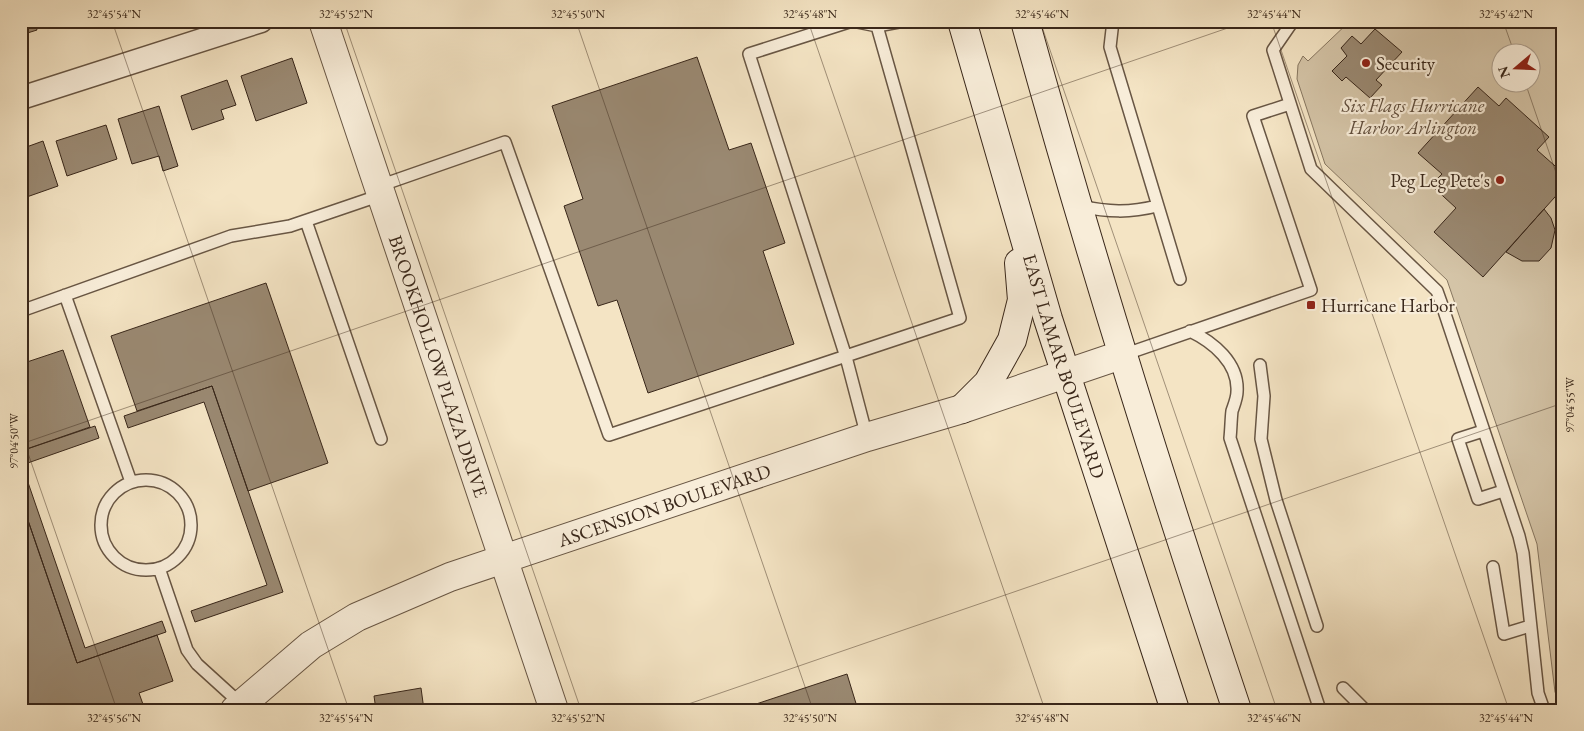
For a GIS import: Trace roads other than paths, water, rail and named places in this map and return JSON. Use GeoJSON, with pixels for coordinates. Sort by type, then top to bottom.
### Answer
{"type":"FeatureCollection","features":[{"type":"Feature","properties":{"kind":"street"},"geometry":{"type":"LineString","coordinates":[[21,98],[261,21]]}},
{"type":"Feature","properties":{"kind":"street","name":"BROOKHOLLOW PLAZA DRIVE"},"geometry":{"type":"LineString","coordinates":[[323,21],[554,710]]}},
{"type":"Feature","properties":{"kind":"street","name":"EAST LAMAR BOULEVARD"},"geometry":{"type":"LineString","coordinates":[[962,21],[1015,210],[1066,375],[1175,710]]}},
{"type":"Feature","properties":{"kind":"street"},"geometry":{"type":"LineString","coordinates":[[1025,21],[1076,205],[1121,355],[1237,710]]}},
{"type":"Feature","properties":{"kind":"street"},"geometry":{"type":"LineString","coordinates":[[962,409],[988,383],[1012,340],[1022,300],[1015,210]]}},
{"type":"Feature","properties":{"kind":"street","name":"ASCENSION BOULEVARD"},"geometry":{"type":"LineString","coordinates":[[238,707],[311,645],[357,616],[450,577],[867,437],[962,409],[1121,355]]}},
{"type":"Feature","properties":{"kind":"lane"},"geometry":{"type":"LineString","coordinates":[[867,437],[846,357],[749,54],[852,21],[876,26],[904,21]]}},
{"type":"Feature","properties":{"kind":"lane"},"geometry":{"type":"LineString","coordinates":[[1113,21],[1110,47],[1180,279]]}},
{"type":"Feature","properties":{"kind":"lane"},"geometry":{"type":"LineString","coordinates":[[1293,21],[1272,50],[1311,169],[1437,291],[1523,553],[1538,693],[1544,710]]}},
{"type":"Feature","properties":{"kind":"lane"},"geometry":{"type":"LineString","coordinates":[[21,311],[231,236],[290,226],[306,221],[505,142],[610,435],[846,357],[960,318],[876,26]]}},
{"type":"Feature","properties":{"kind":"lane"},"geometry":{"type":"LineString","coordinates":[[1121,355],[1312,290],[1253,116],[1290,104]]}},
{"type":"Feature","properties":{"kind":"lane"},"geometry":{"type":"LineString","coordinates":[[1076,205],[1112,212],[1133,212],[1157,206]]}},
{"type":"Feature","properties":{"kind":"lane"},"geometry":{"type":"LineString","coordinates":[[306,221],[382,439]]}},
{"type":"Feature","properties":{"kind":"lane"},"geometry":{"type":"LineString","coordinates":[[65,295],[130,482]]}},
{"type":"Feature","properties":{"kind":"lane"},"geometry":{"type":"LineString","coordinates":[[1190,331],[1207,340],[1223,355],[1234,372],[1237,392],[1232,413],[1230,438],[1320,710]]}},
{"type":"Feature","properties":{"kind":"lane"},"geometry":{"type":"LineString","coordinates":[[1260,365],[1264,396],[1261,439],[1276,500],[1317,626]]}},
{"type":"Feature","properties":{"kind":"lane"},"geometry":{"type":"LineString","coordinates":[[1483,431],[1458,439],[1478,499],[1503,491]]}},
{"type":"Feature","properties":{"kind":"lane"},"geometry":{"type":"LineString","coordinates":[[145,479],[165,484],[182,497],[188,509],[191,534],[187,545],[180,555],[159,568],[136,569],[125,565],[112,554],[103,539],[100,525],[102,511],[108,498],[118,488],[130,482],[145,479]]}},
{"type":"Feature","properties":{"kind":"lane"},"geometry":{"type":"LineString","coordinates":[[1493,567],[1504,634],[1530,626]]}},
{"type":"Feature","properties":{"kind":"lane"},"geometry":{"type":"LineString","coordinates":[[159,568],[187,650],[197,664],[238,707]]}},
{"type":"Feature","properties":{"kind":"lane"},"geometry":{"type":"LineString","coordinates":[[1343,688],[1365,710]]}},
{"type":"Feature","properties":{"kind":"place","name":"Security"},"geometry":{"type":"Point","coordinates":[1366,63]}},
{"type":"Feature","properties":{"kind":"place","name":"Peg Leg Pete's"},"geometry":{"type":"Point","coordinates":[1500,180]}},
{"type":"Feature","properties":{"kind":"place","name":"Hurricane Harbor"},"geometry":{"type":"Point","coordinates":[1311,305]}},
{"type":"Feature","properties":{"kind":"park label","name":"Six Flags Hurricane Harbor Arlington"},"geometry":{"type":"Point","coordinates":[1413,116]}}]}
